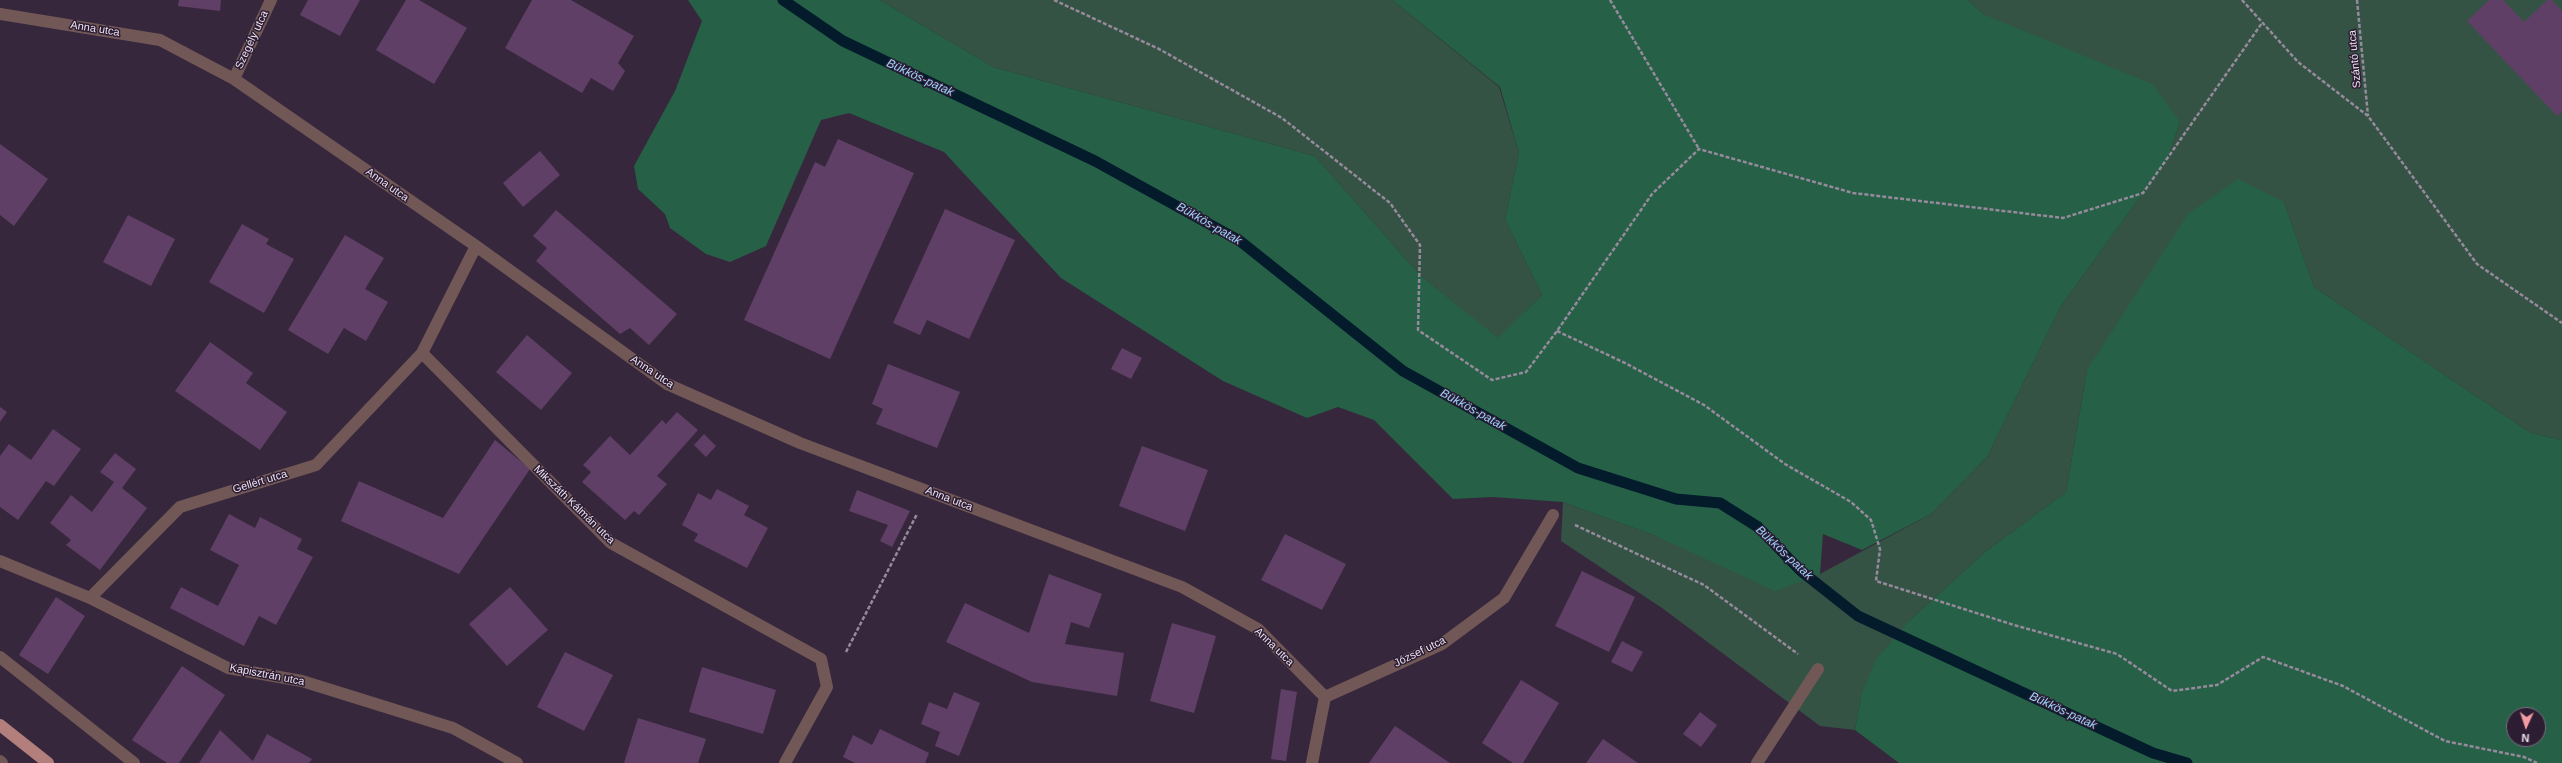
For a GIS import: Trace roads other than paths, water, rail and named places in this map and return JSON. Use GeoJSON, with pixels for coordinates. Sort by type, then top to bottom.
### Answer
{"type":"FeatureCollection","features":[{"type":"Feature","properties":{"kind":"main road"},"geometry":{"type":"LineString","coordinates":[[0,725],[48,763]]}},
{"type":"Feature","properties":{"kind":"street","name":"Szegély utca"},"geometry":{"type":"LineString","coordinates":[[234,79],[271,0]]}},
{"type":"Feature","properties":{"kind":"street","name":"Anna utca"},"geometry":{"type":"LineString","coordinates":[[0,14],[160,40],[234,79],[476,246],[667,384],[800,443],[1182,587],[1258,629],[1325,697]]}},
{"type":"Feature","properties":{"kind":"street"},"geometry":{"type":"LineString","coordinates":[[422,353],[476,246]]}},
{"type":"Feature","properties":{"kind":"street","name":"Gellért utca"},"geometry":{"type":"LineString","coordinates":[[90,598],[180,507],[316,465],[422,353]]}},
{"type":"Feature","properties":{"kind":"street","name":"Mikszáth Kálmán utca"},"geometry":{"type":"LineString","coordinates":[[422,353],[611,543],[821,659],[826,687],[785,763]]}},
{"type":"Feature","properties":{"kind":"street","name":"József utca"},"geometry":{"type":"LineString","coordinates":[[1325,697],[1442,644],[1504,598],[1552,515]]}},
{"type":"Feature","properties":{"kind":"street","name":"Kapisztrán utca"},"geometry":{"type":"LineString","coordinates":[[0,561],[90,598],[228,668],[302,681],[453,728],[517,763]]}},
{"type":"Feature","properties":{"kind":"street"},"geometry":{"type":"LineString","coordinates":[[0,657],[134,763]]}},
{"type":"Feature","properties":{"kind":"street"},"geometry":{"type":"LineString","coordinates":[[1757,763],[1818,669]]}},
{"type":"Feature","properties":{"kind":"street"},"geometry":{"type":"LineString","coordinates":[[1312,763],[1325,697]]}},
{"type":"Feature","properties":{"kind":"waterway","name":"Bükkös-patak"},"geometry":{"type":"LineString","coordinates":[[783,0],[843,41],[1095,161],[1240,241],[1403,371],[1578,468],[1676,499],[1720,503],[1758,527],[1801,571],[1858,616],[2153,753],[2187,763]]}}]}
